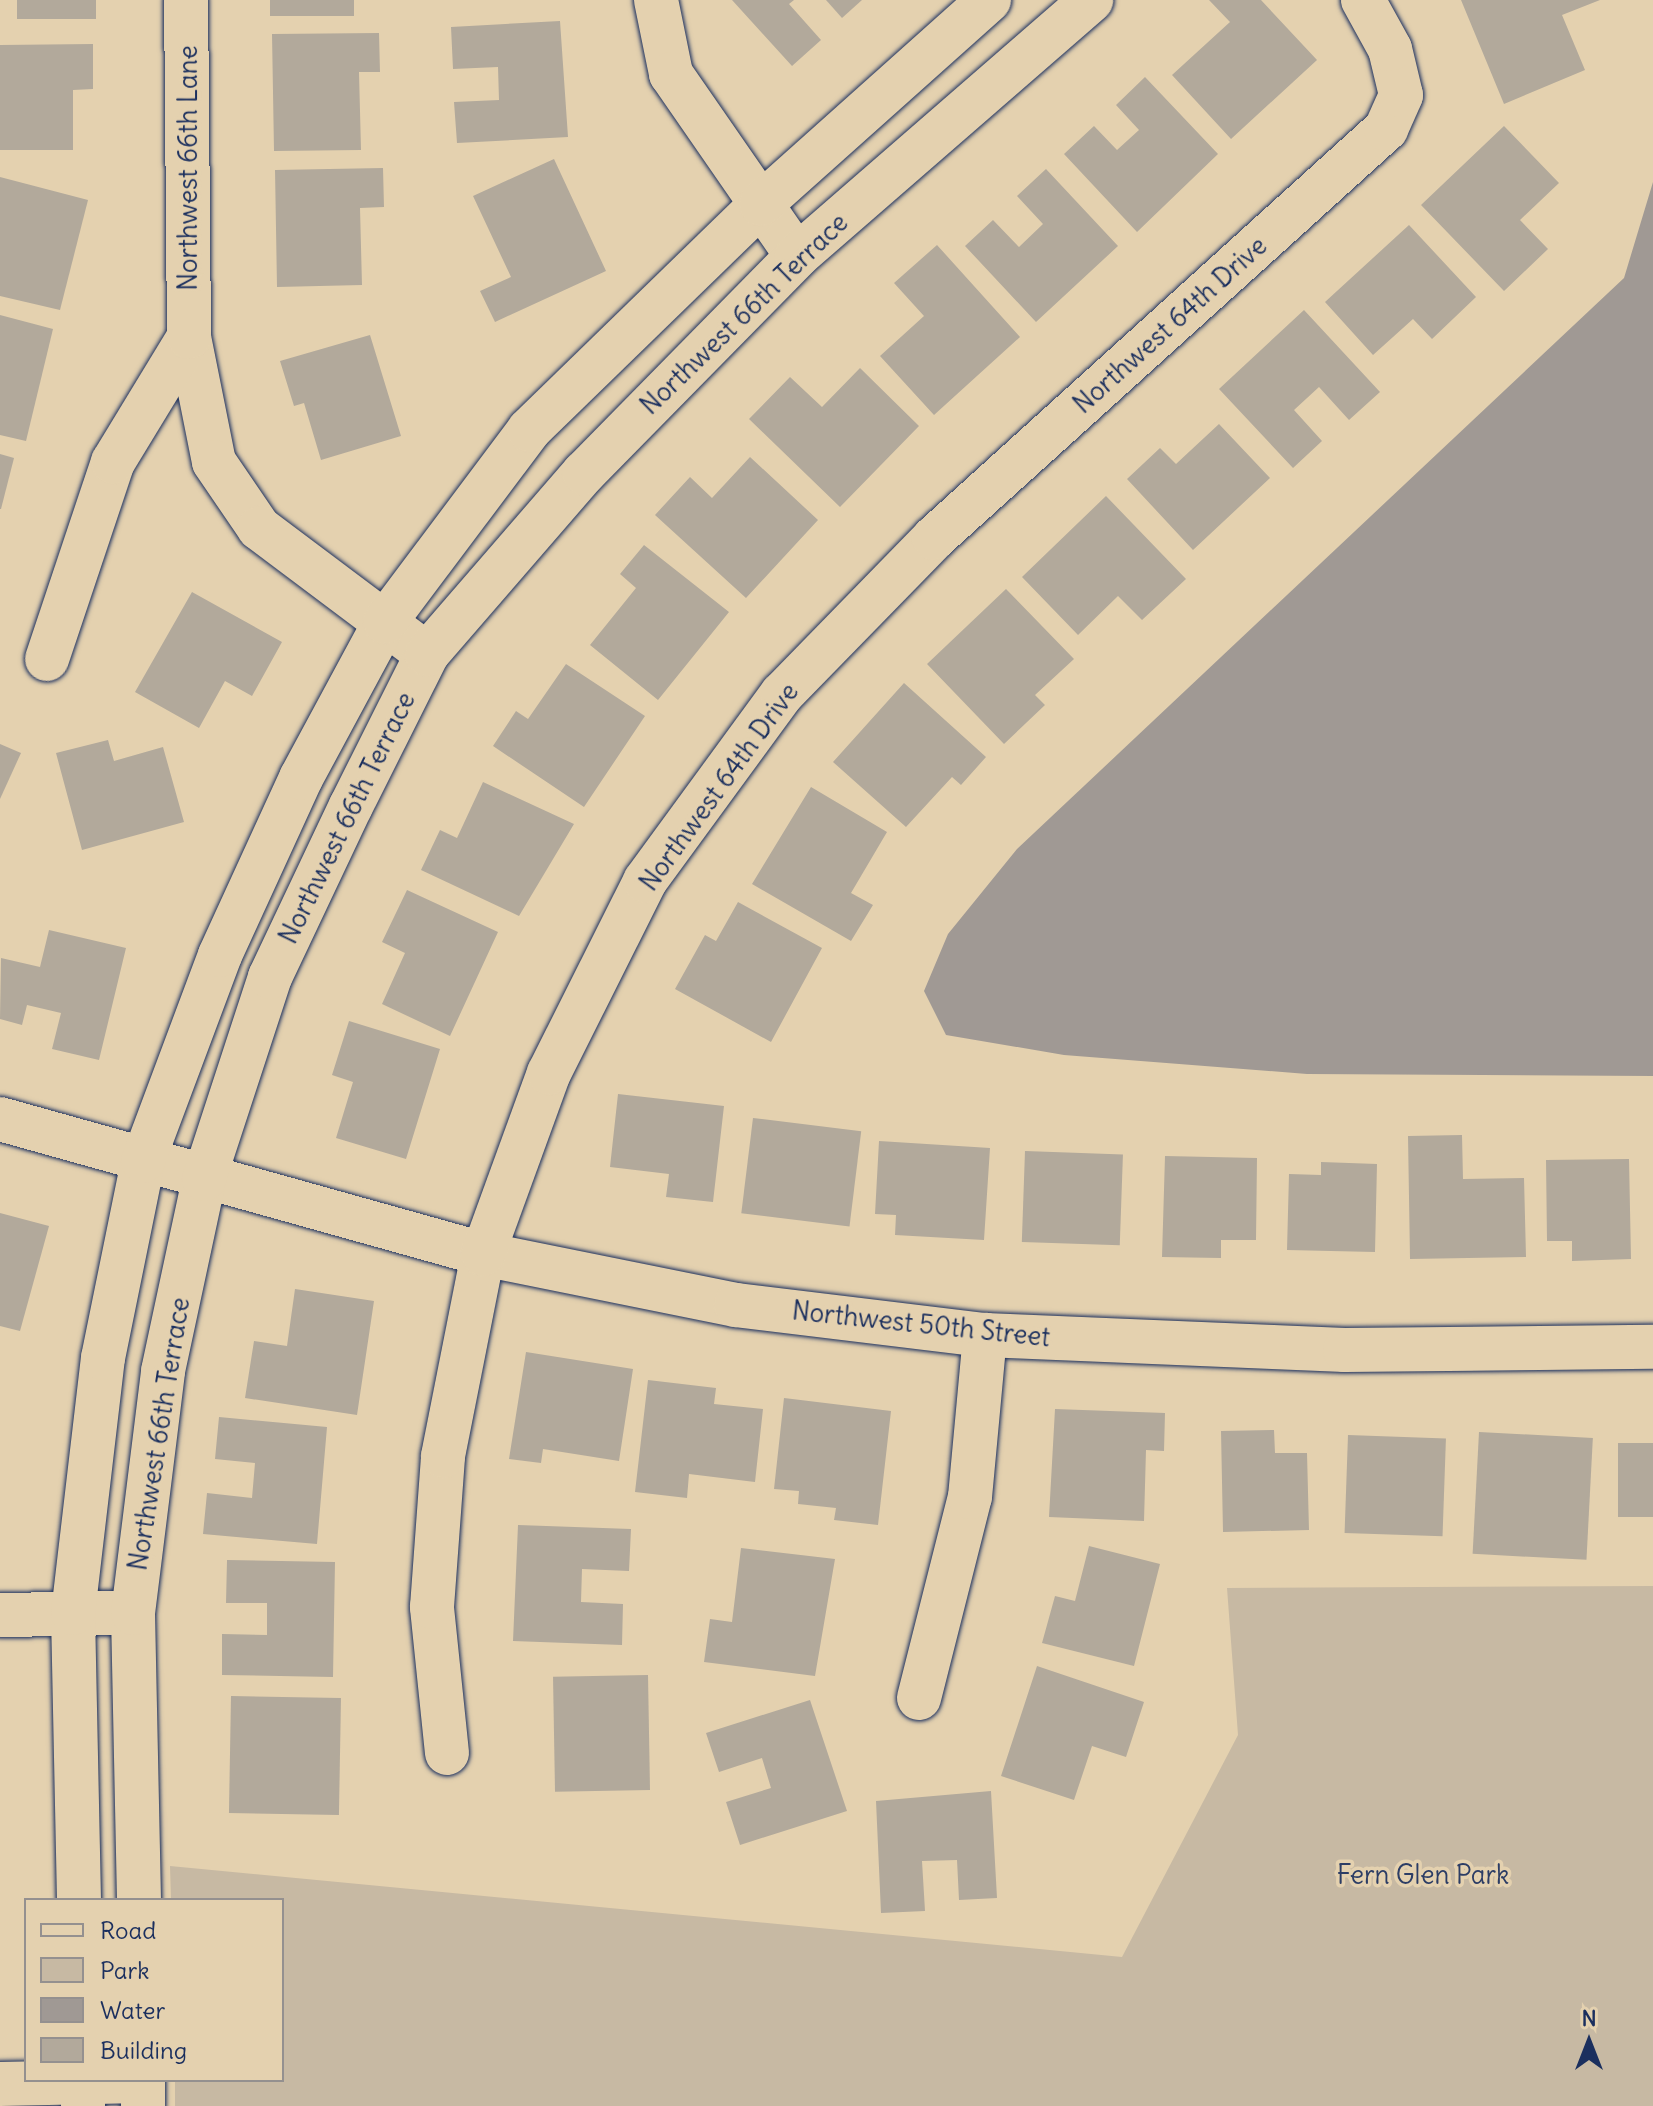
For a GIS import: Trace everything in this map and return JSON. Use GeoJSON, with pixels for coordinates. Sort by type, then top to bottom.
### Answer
{"type":"FeatureCollection","features":[{"type":"Feature","properties":{"kind":"street","name":"Northwest 66th Lane"},"geometry":{"type":"LineString","coordinates":[[186,0],[189,337],[214,462],[259,528],[427,654]]}},
{"type":"Feature","properties":{"kind":"street"},"geometry":{"type":"LineString","coordinates":[[656,0],[671,74],[797,256]]}},
{"type":"Feature","properties":{"kind":"street","name":"Northwest 66th Terrace"},"geometry":{"type":"LineString","coordinates":[[79,1898],[73,1613],[103,1358],[143,1161],[220,955],[301,778],[385,622],[529,430],[761,204],[989,0]]}},
{"type":"Feature","properties":{"kind":"street","name":"Northwest 66th Terrace"},"geometry":{"type":"LineString","coordinates":[[139,1898],[133,1613],[163,1371],[204,1179],[270,977],[427,654],[584,473],[797,256],[1091,0]]}},
{"type":"Feature","properties":{"kind":"street","name":"Northwest 64th Drive"},"geometry":{"type":"LineString","coordinates":[[447,1753],[432,1607],[443,1456],[483,1254],[549,1073],[645,881],[782,694],[934,538],[1386,129],[1401,95],[1390,49],[1363,0]]}},
{"type":"Feature","properties":{"kind":"street"},"geometry":{"type":"LineString","coordinates":[[47,659],[113,462],[189,337]]}},
{"type":"Feature","properties":{"kind":"street","name":"Northwest 50th Street"},"geometry":{"type":"LineString","coordinates":[[0,1119],[204,1179],[483,1254],[736,1305],[985,1335],[1345,1350],[1653,1347]]}},
{"type":"Feature","properties":{"kind":"street"},"geometry":{"type":"LineString","coordinates":[[919,1698],[970,1497],[985,1335]]}},
{"type":"Feature","properties":{"kind":"street"},"geometry":{"type":"LineString","coordinates":[[0,1615],[133,1613]]}},
{"type":"Feature","properties":{"kind":"street"},"geometry":{"type":"LineString","coordinates":[[0,2084],[143,2089]]}},
{"type":"Feature","properties":{"kind":"green space","name":"Fern Glen Park"},"geometry":{"type":"Polygon","coordinates":[[[1653,1586],[1653,2106],[175,2106],[175,2082],[284,2082],[284,1898],[171,1898],[170,1866],[1122,1957],[1238,1735],[1227,1588],[1653,1586]]]}},
{"type":"Feature","properties":{"kind":"water"},"geometry":{"type":"Polygon","coordinates":[[[1653,182],[1653,1076],[1307,1074],[1064,1055],[946,1035],[924,991],[948,934],[1017,849],[1624,278],[1653,182]]]}},
{"type":"Feature","properties":{"kind":"building"},"geometry":{"type":"Polygon","coordinates":[[[17,0],[96,0],[96,19],[17,19],[17,0]]]}},
{"type":"Feature","properties":{"kind":"building"},"geometry":{"type":"Polygon","coordinates":[[[270,0],[354,0],[354,16],[270,16],[270,0]]]}},
{"type":"Feature","properties":{"kind":"building"},"geometry":{"type":"Polygon","coordinates":[[[732,0],[794,0],[789,4],[821,40],[792,66],[732,0]]]}},
{"type":"Feature","properties":{"kind":"building"},"geometry":{"type":"Polygon","coordinates":[[[826,0],[862,0],[842,18],[826,0]]]}},
{"type":"Feature","properties":{"kind":"building"},"geometry":{"type":"Polygon","coordinates":[[[1209,0],[1261,0],[1317,60],[1231,139],[1172,75],[1230,22],[1209,0]]]}},
{"type":"Feature","properties":{"kind":"building"},"geometry":{"type":"Polygon","coordinates":[[[1461,0],[1600,0],[1562,15],[1585,70],[1504,104],[1461,0]]]}},
{"type":"Feature","properties":{"kind":"building"},"geometry":{"type":"Polygon","coordinates":[[[560,21],[568,137],[457,143],[454,102],[499,100],[498,67],[453,69],[451,27],[560,21]]]}},
{"type":"Feature","properties":{"kind":"building"},"geometry":{"type":"Polygon","coordinates":[[[379,33],[380,72],[359,72],[361,150],[274,151],[272,34],[379,33]]]}},
{"type":"Feature","properties":{"kind":"building"},"geometry":{"type":"Polygon","coordinates":[[[93,44],[93,89],[73,90],[73,150],[0,150],[0,45],[93,44]]]}},
{"type":"Feature","properties":{"kind":"building"},"geometry":{"type":"Polygon","coordinates":[[[1145,77],[1218,154],[1137,232],[1064,154],[1094,126],[1117,150],[1139,130],[1116,105],[1145,77]]]}},
{"type":"Feature","properties":{"kind":"building"},"geometry":{"type":"Polygon","coordinates":[[[1504,126],[1559,183],[1520,220],[1548,249],[1504,291],[1421,205],[1504,126]]]}},
{"type":"Feature","properties":{"kind":"building"},"geometry":{"type":"Polygon","coordinates":[[[554,159],[606,271],[495,322],[480,291],[511,277],[473,196],[554,159]]]}},
{"type":"Feature","properties":{"kind":"building"},"geometry":{"type":"Polygon","coordinates":[[[383,168],[384,207],[360,208],[362,285],[277,287],[275,170],[383,168]]]}},
{"type":"Feature","properties":{"kind":"building"},"geometry":{"type":"Polygon","coordinates":[[[1046,169],[1118,246],[1036,322],[965,246],[993,220],[1019,247],[1043,224],[1017,196],[1046,169]]]}},
{"type":"Feature","properties":{"kind":"building"},"geometry":{"type":"Polygon","coordinates":[[[0,177],[88,200],[60,310],[0,296],[0,177]]]}},
{"type":"Feature","properties":{"kind":"building"},"geometry":{"type":"Polygon","coordinates":[[[1409,225],[1476,297],[1432,339],[1413,319],[1373,355],[1325,302],[1409,225]]]}},
{"type":"Feature","properties":{"kind":"building"},"geometry":{"type":"Polygon","coordinates":[[[937,245],[1020,337],[934,415],[880,356],[924,316],[894,283],[937,245]]]}},
{"type":"Feature","properties":{"kind":"building"},"geometry":{"type":"Polygon","coordinates":[[[1304,310],[1380,392],[1349,420],[1319,387],[1294,410],[1322,441],[1293,468],[1219,389],[1304,310]]]}},
{"type":"Feature","properties":{"kind":"building"},"geometry":{"type":"Polygon","coordinates":[[[0,315],[53,329],[26,441],[0,435],[0,315]]]}},
{"type":"Feature","properties":{"kind":"building"},"geometry":{"type":"Polygon","coordinates":[[[370,335],[401,436],[321,460],[304,403],[294,406],[280,361],[370,335]]]}},
{"type":"Feature","properties":{"kind":"building"},"geometry":{"type":"Polygon","coordinates":[[[860,368],[919,426],[840,507],[749,419],[790,377],[822,407],[860,368]]]}},
{"type":"Feature","properties":{"kind":"building"},"geometry":{"type":"Polygon","coordinates":[[[1219,424],[1270,478],[1193,550],[1127,479],[1160,448],[1176,464],[1219,424]]]}},
{"type":"Feature","properties":{"kind":"building"},"geometry":{"type":"Polygon","coordinates":[[[0,454],[14,458],[1,509],[0,509],[0,454]]]}},
{"type":"Feature","properties":{"kind":"building"},"geometry":{"type":"Polygon","coordinates":[[[750,457],[818,520],[746,598],[655,515],[690,477],[712,498],[750,457]]]}},
{"type":"Feature","properties":{"kind":"building"},"geometry":{"type":"Polygon","coordinates":[[[1106,496],[1186,579],[1142,620],[1118,596],[1078,635],[1022,577],[1106,496]]]}},
{"type":"Feature","properties":{"kind":"building"},"geometry":{"type":"Polygon","coordinates":[[[644,545],[729,612],[658,700],[590,645],[636,588],[620,574],[644,545]]]}},
{"type":"Feature","properties":{"kind":"building"},"geometry":{"type":"Polygon","coordinates":[[[1006,589],[1074,659],[1035,695],[1045,705],[1004,744],[927,664],[1006,589]]]}},
{"type":"Feature","properties":{"kind":"building"},"geometry":{"type":"Polygon","coordinates":[[[192,592],[282,642],[252,696],[225,681],[199,728],[135,692],[192,592]]]}},
{"type":"Feature","properties":{"kind":"building"},"geometry":{"type":"Polygon","coordinates":[[[566,664],[645,716],[584,807],[493,746],[516,711],[528,719],[566,664]]]}},
{"type":"Feature","properties":{"kind":"building"},"geometry":{"type":"Polygon","coordinates":[[[904,683],[986,757],[961,785],[952,777],[906,827],[833,762],[904,683]]]}},
{"type":"Feature","properties":{"kind":"building"},"geometry":{"type":"Polygon","coordinates":[[[108,740],[114,761],[163,747],[184,822],[82,850],[56,753],[108,740]]]}},
{"type":"Feature","properties":{"kind":"building"},"geometry":{"type":"Polygon","coordinates":[[[0,744],[21,753],[0,799],[0,744]]]}},
{"type":"Feature","properties":{"kind":"building"},"geometry":{"type":"Polygon","coordinates":[[[483,782],[574,824],[519,916],[421,870],[440,830],[457,838],[483,782]]]}},
{"type":"Feature","properties":{"kind":"building"},"geometry":{"type":"Polygon","coordinates":[[[811,787],[887,832],[851,893],[873,905],[851,941],[752,884],[811,787]]]}},
{"type":"Feature","properties":{"kind":"building"},"geometry":{"type":"Polygon","coordinates":[[[407,890],[498,932],[450,1036],[382,1004],[405,953],[382,942],[407,890]]]}},
{"type":"Feature","properties":{"kind":"building"},"geometry":{"type":"Polygon","coordinates":[[[738,902],[822,948],[771,1042],[675,989],[705,935],[716,941],[738,902]]]}},
{"type":"Feature","properties":{"kind":"building"},"geometry":{"type":"Polygon","coordinates":[[[49,930],[126,948],[99,1060],[52,1049],[61,1013],[27,1005],[22,1025],[0,1019],[1,958],[40,967],[49,930]]]}},
{"type":"Feature","properties":{"kind":"building"},"geometry":{"type":"Polygon","coordinates":[[[349,1021],[440,1049],[406,1159],[336,1138],[353,1082],[332,1075],[349,1021]]]}},
{"type":"Feature","properties":{"kind":"building"},"geometry":{"type":"Polygon","coordinates":[[[618,1094],[724,1106],[713,1202],[666,1197],[669,1174],[610,1167],[618,1094]]]}},
{"type":"Feature","properties":{"kind":"building"},"geometry":{"type":"Polygon","coordinates":[[[753,1118],[861,1131],[849,1227],[741,1213],[753,1118]]]}},
{"type":"Feature","properties":{"kind":"building"},"geometry":{"type":"Polygon","coordinates":[[[1462,1135],[1463,1179],[1524,1178],[1526,1257],[1410,1259],[1408,1136],[1462,1135]]]}},
{"type":"Feature","properties":{"kind":"building"},"geometry":{"type":"Polygon","coordinates":[[[879,1141],[990,1148],[984,1240],[895,1235],[896,1215],[875,1214],[879,1141]]]}},
{"type":"Feature","properties":{"kind":"building"},"geometry":{"type":"Polygon","coordinates":[[[1025,1151],[1123,1154],[1120,1245],[1022,1242],[1025,1151]]]}},
{"type":"Feature","properties":{"kind":"building"},"geometry":{"type":"Polygon","coordinates":[[[1165,1156],[1257,1158],[1256,1240],[1221,1240],[1221,1258],[1162,1257],[1165,1156]]]}},
{"type":"Feature","properties":{"kind":"building"},"geometry":{"type":"Polygon","coordinates":[[[1629,1159],[1631,1259],[1572,1261],[1572,1241],[1547,1241],[1546,1160],[1629,1159]]]}},
{"type":"Feature","properties":{"kind":"building"},"geometry":{"type":"Polygon","coordinates":[[[1321,1162],[1377,1164],[1375,1252],[1287,1250],[1289,1174],[1321,1175],[1321,1162]]]}},
{"type":"Feature","properties":{"kind":"building"},"geometry":{"type":"Polygon","coordinates":[[[0,1213],[49,1226],[20,1331],[0,1326],[0,1213]]]}},
{"type":"Feature","properties":{"kind":"building"},"geometry":{"type":"Polygon","coordinates":[[[295,1289],[374,1301],[357,1415],[245,1398],[254,1341],[287,1346],[295,1289]]]}},
{"type":"Feature","properties":{"kind":"building"},"geometry":{"type":"Polygon","coordinates":[[[526,1352],[633,1369],[619,1461],[543,1449],[541,1463],[509,1459],[526,1352]]]}},
{"type":"Feature","properties":{"kind":"building"},"geometry":{"type":"Polygon","coordinates":[[[648,1380],[716,1388],[714,1404],[763,1409],[755,1482],[689,1474],[687,1498],[635,1492],[648,1380]]]}},
{"type":"Feature","properties":{"kind":"building"},"geometry":{"type":"Polygon","coordinates":[[[784,1398],[891,1411],[878,1525],[834,1520],[836,1508],[798,1504],[799,1491],[774,1489],[784,1398]]]}},
{"type":"Feature","properties":{"kind":"building"},"geometry":{"type":"Polygon","coordinates":[[[1055,1409],[1165,1413],[1164,1451],[1146,1450],[1144,1521],[1049,1517],[1055,1409]]]}},
{"type":"Feature","properties":{"kind":"building"},"geometry":{"type":"Polygon","coordinates":[[[219,1417],[327,1427],[317,1544],[203,1534],[207,1493],[252,1498],[255,1463],[215,1459],[219,1417]]]}},
{"type":"Feature","properties":{"kind":"building"},"geometry":{"type":"Polygon","coordinates":[[[1274,1430],[1275,1453],[1307,1453],[1309,1530],[1223,1532],[1221,1431],[1274,1430]]]}},
{"type":"Feature","properties":{"kind":"building"},"geometry":{"type":"Polygon","coordinates":[[[1479,1432],[1593,1438],[1586,1560],[1473,1554],[1479,1432]]]}},
{"type":"Feature","properties":{"kind":"building"},"geometry":{"type":"Polygon","coordinates":[[[1348,1435],[1446,1438],[1443,1536],[1345,1533],[1348,1435]]]}},
{"type":"Feature","properties":{"kind":"building"},"geometry":{"type":"Polygon","coordinates":[[[1618,1443],[1653,1443],[1653,1517],[1618,1517],[1618,1443]]]}},
{"type":"Feature","properties":{"kind":"building"},"geometry":{"type":"Polygon","coordinates":[[[518,1525],[631,1529],[629,1571],[582,1569],[581,1602],[623,1604],[622,1645],[513,1641],[518,1525]]]}},
{"type":"Feature","properties":{"kind":"building"},"geometry":{"type":"Polygon","coordinates":[[[1089,1546],[1160,1564],[1134,1666],[1042,1643],[1055,1596],[1075,1601],[1089,1546]]]}},
{"type":"Feature","properties":{"kind":"building"},"geometry":{"type":"Polygon","coordinates":[[[741,1548],[835,1559],[815,1676],[704,1662],[710,1619],[732,1622],[741,1548]]]}},
{"type":"Feature","properties":{"kind":"building"},"geometry":{"type":"Polygon","coordinates":[[[227,1560],[335,1562],[333,1677],[222,1675],[222,1634],[267,1635],[267,1603],[226,1603],[227,1560]]]}},
{"type":"Feature","properties":{"kind":"building"},"geometry":{"type":"Polygon","coordinates":[[[1037,1666],[1144,1702],[1126,1757],[1092,1746],[1074,1800],[1001,1776],[1037,1666]]]}},
{"type":"Feature","properties":{"kind":"building"},"geometry":{"type":"Polygon","coordinates":[[[648,1675],[650,1790],[555,1792],[553,1677],[648,1675]]]}},
{"type":"Feature","properties":{"kind":"building"},"geometry":{"type":"Polygon","coordinates":[[[231,1696],[341,1698],[339,1815],[229,1813],[231,1696]]]}},
{"type":"Feature","properties":{"kind":"building"},"geometry":{"type":"Polygon","coordinates":[[[810,1700],[847,1811],[740,1845],[726,1802],[771,1788],[762,1758],[719,1772],[706,1733],[810,1700]]]}},
{"type":"Feature","properties":{"kind":"building"},"geometry":{"type":"Polygon","coordinates":[[[991,1791],[997,1898],[959,1900],[957,1860],[922,1861],[925,1911],[881,1913],[876,1801],[991,1791]]]}}]}
